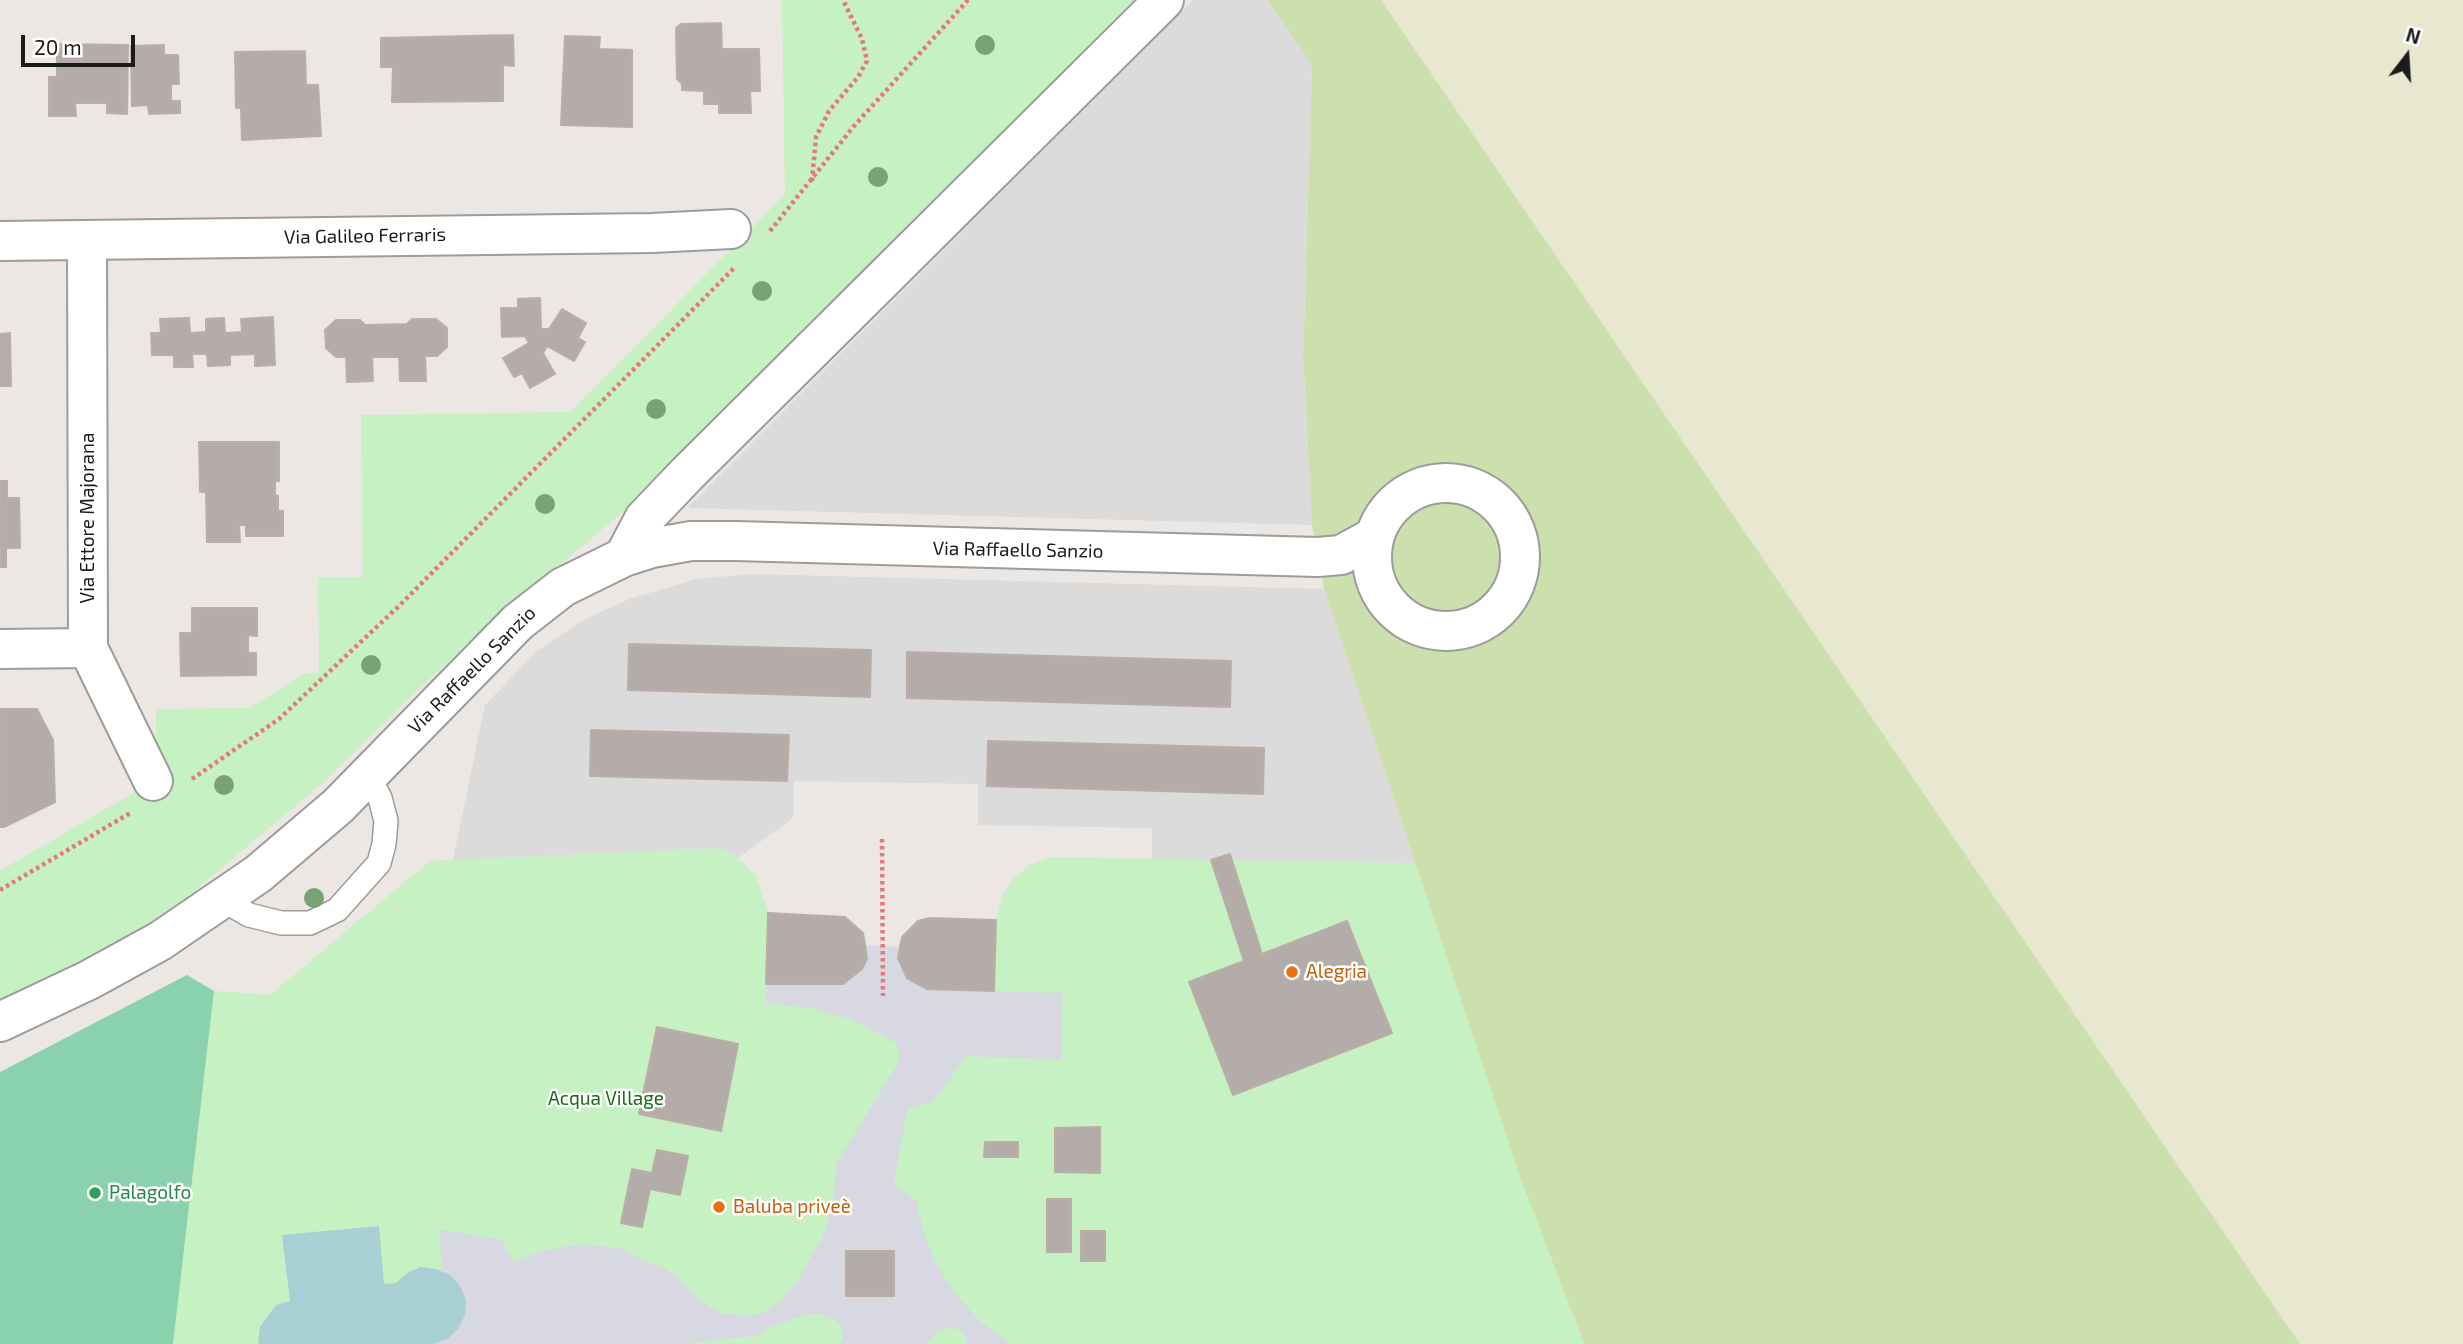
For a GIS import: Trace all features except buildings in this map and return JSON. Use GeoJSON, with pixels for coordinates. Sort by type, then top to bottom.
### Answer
{"type":"FeatureCollection","features":[{"type":"Feature","properties":{"kind":"street"},"geometry":{"type":"LineString","coordinates":[[624,557],[644,519],[687,474],[1164,0]]}},
{"type":"Feature","properties":{"kind":"street","name":"Via Galileo Ferraris"},"geometry":{"type":"LineString","coordinates":[[0,241],[652,233],[746,241]]}},
{"type":"Feature","properties":{"kind":"street","name":"Via Ettore Majorana"},"geometry":{"type":"LineString","coordinates":[[87,240],[88,648],[158,791]]}},
{"type":"Feature","properties":{"kind":"street"},"geometry":{"type":"LineString","coordinates":[[1456,483],[1476,489],[1494,500],[1508,516],[1518,536],[1521,556],[1518,578],[1510,597],[1496,613],[1478,625],[1458,631],[1437,631],[1416,625],[1398,614],[1384,598],[1375,579],[1372,558],[1374,537],[1383,518],[1396,502],[1414,490],[1434,484],[1456,483]]}},
{"type":"Feature","properties":{"kind":"street","name":"Via Raffaello Sanzio"},"geometry":{"type":"LineString","coordinates":[[0,1022],[113,967],[223,900],[338,806],[475,664],[539,604],[585,575],[624,557],[652,548],[691,541],[734,541],[1318,557],[1341,555],[1374,537]]}},
{"type":"Feature","properties":{"kind":"street","name":"Via Raffaello Sanzio"},"geometry":{"type":"LineString","coordinates":[[1318,557],[1343,564],[1375,579]]}},
{"type":"Feature","properties":{"kind":"street"},"geometry":{"type":"LineString","coordinates":[[0,649],[88,648]]}},
{"type":"Feature","properties":{"kind":"lane"},"geometry":{"type":"LineString","coordinates":[[223,900],[249,915],[281,923],[310,923],[337,910],[379,863],[384,844],[383,810],[368,775]]}},
{"type":"Feature","properties":{"kind":"path"},"geometry":{"type":"LineString","coordinates":[[812,181],[816,137],[829,111],[858,77],[867,61],[862,39],[843,0]]}},
{"type":"Feature","properties":{"kind":"path"},"geometry":{"type":"LineString","coordinates":[[0,890],[158,791],[229,755],[299,700],[400,605],[746,241],[812,181],[854,126],[968,0]]}},
{"type":"Feature","properties":{"kind":"path"},"geometry":{"type":"LineString","coordinates":[[883,839],[883,996]]}},
{"type":"Feature","properties":{"kind":"green space"},"geometry":{"type":"Polygon","coordinates":[[[782,0],[1133,0],[645,493],[468,642],[318,787],[156,923],[0,1003],[0,871],[157,779],[156,709],[249,708],[306,673],[319,673],[318,578],[363,577],[361,415],[571,412],[785,194],[782,0]]]}},
{"type":"Feature","properties":{"kind":"green space"},"geometry":{"type":"Polygon","coordinates":[[[1267,0],[1381,0],[2300,1344],[1584,1344],[1522,1183],[1324,589],[1312,525],[1303,358],[1312,65],[1267,0]]]}},
{"type":"Feature","properties":{"kind":"green space"},"geometry":{"type":"Polygon","coordinates":[[[1381,0],[2463,0],[2463,1344],[2300,1344],[1381,0]]]}},
{"type":"Feature","properties":{"kind":"green space","name":"Acqua Village"},"geometry":{"type":"Polygon","coordinates":[[[720,848],[738,858],[755,875],[769,913],[845,917],[863,933],[867,945],[898,947],[902,937],[918,921],[929,918],[996,920],[1002,897],[1013,879],[1031,864],[1051,857],[1211,860],[1230,854],[1232,860],[1415,863],[1522,1183],[1584,1344],[173,1344],[214,991],[270,995],[430,861],[720,848]]]}},
{"type":"Feature","properties":{"kind":"green space","name":"Palagolfo"},"geometry":{"type":"Polygon","coordinates":[[[187,975],[214,991],[173,1344],[0,1344],[0,1072],[187,975]]]}},
{"type":"Feature","properties":{"kind":"shaded area"},"geometry":{"type":"Polygon","coordinates":[[[1193,0],[1267,0],[1312,65],[1303,358],[1312,525],[687,508],[1193,0]]]}},
{"type":"Feature","properties":{"kind":"shaded area"},"geometry":{"type":"Polygon","coordinates":[[[752,574],[1324,589],[1415,863],[1231,860],[1229,854],[1211,860],[1152,859],[1152,828],[978,825],[978,784],[794,781],[793,818],[738,858],[720,848],[453,860],[485,705],[536,652],[582,621],[629,599],[697,579],[752,574]]]}},
{"type":"Feature","properties":{"kind":"shaded area"},"geometry":{"type":"Polygon","coordinates":[[[867,945],[898,947],[898,958],[907,978],[927,989],[1063,993],[1061,1060],[966,1056],[934,1101],[907,1110],[894,1185],[916,1200],[924,1233],[937,1265],[957,1296],[983,1324],[1012,1344],[967,1344],[966,1337],[959,1329],[946,1328],[935,1333],[927,1344],[839,1344],[843,1338],[842,1327],[834,1319],[819,1314],[804,1315],[768,1328],[759,1335],[684,1344],[434,1344],[447,1339],[450,1275],[442,1271],[439,1229],[502,1240],[514,1262],[538,1252],[579,1244],[618,1248],[669,1271],[701,1301],[721,1313],[741,1316],[760,1314],[780,1302],[797,1282],[823,1236],[834,1197],[836,1164],[900,1060],[896,1043],[850,1019],[814,1009],[766,1003],[766,984],[843,984],[862,969],[867,945]],[[846,1251],[846,1296],[894,1251],[846,1251]]]}},
{"type":"Feature","properties":{"kind":"water"},"geometry":{"type":"Polygon","coordinates":[[[379,1226],[384,1284],[396,1283],[407,1273],[421,1267],[450,1275],[460,1286],[466,1300],[465,1315],[458,1329],[447,1339],[434,1344],[258,1344],[260,1327],[276,1305],[290,1301],[282,1235],[379,1226]]]}},
{"type":"Feature","properties":{"kind":"place","name":"Alegria"},"geometry":{"type":"Point","coordinates":[1292,972]}},
{"type":"Feature","properties":{"kind":"place","name":"Palagolfo"},"geometry":{"type":"Point","coordinates":[95,1193]}},
{"type":"Feature","properties":{"kind":"place","name":"Baluba priveè"},"geometry":{"type":"Point","coordinates":[719,1207]}}]}
